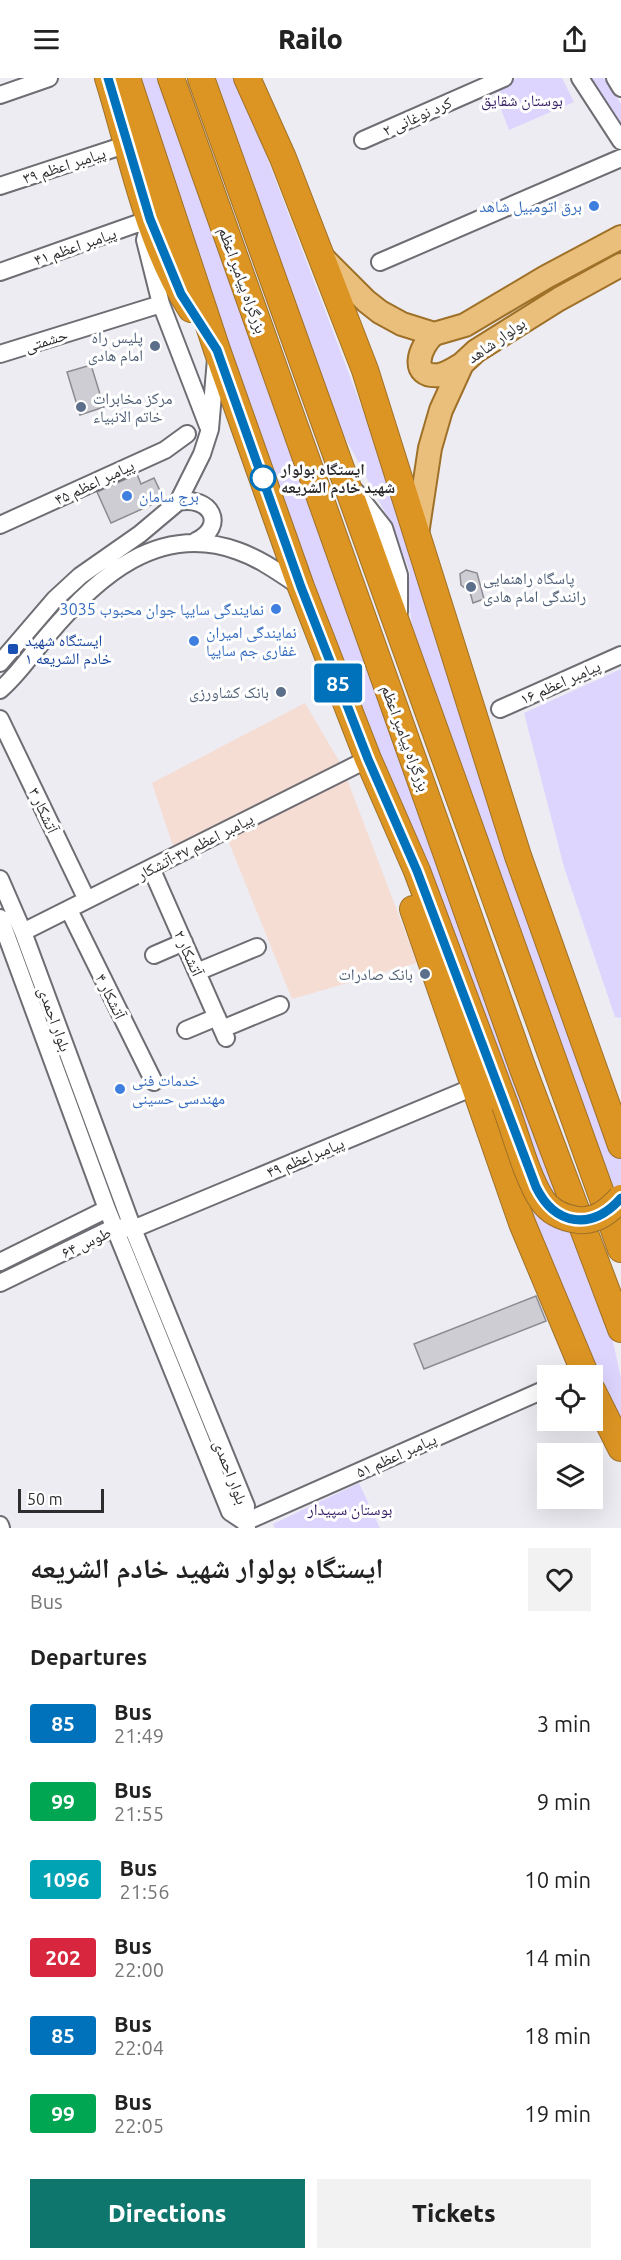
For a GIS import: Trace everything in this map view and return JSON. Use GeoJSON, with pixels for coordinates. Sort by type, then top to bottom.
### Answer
{"type":"FeatureCollection","features":[{"type":"Feature","properties":{"kind":"highway"},"geometry":{"type":"LineString","coordinates":[[108,78],[150,219],[181,294],[217,350]]}},
{"type":"Feature","properties":{"kind":"highway"},"geometry":{"type":"LineString","coordinates":[[127,78],[217,350],[301,587],[368,759],[417,871],[536,1187],[542,1200],[553,1211],[575,1219],[597,1217],[611,1210],[621,1198]]}},
{"type":"Feature","properties":{"kind":"highway","name":"بزرگراه پیامبر اعظم"},"geometry":{"type":"LineString","coordinates":[[171,78],[519,1058],[616,1320],[621,1351]]}},
{"type":"Feature","properties":{"kind":"highway","name":"بزرگراه پیامبر اعظم"},"geometry":{"type":"LineString","coordinates":[[201,78],[621,1249]]}},
{"type":"Feature","properties":{"kind":"highway"},"geometry":{"type":"LineString","coordinates":[[247,78],[283,158],[365,370],[518,856],[621,1145]]}},
{"type":"Feature","properties":{"kind":"highway"},"geometry":{"type":"LineString","coordinates":[[257,78],[283,158]]}},
{"type":"Feature","properties":{"kind":"highway"},"geometry":{"type":"LineString","coordinates":[[476,718],[542,871],[621,1109]]}},
{"type":"Feature","properties":{"kind":"highway"},"geometry":{"type":"LineString","coordinates":[[368,759],[404,883],[522,1223],[580,1365]]}},
{"type":"Feature","properties":{"kind":"highway"},"geometry":{"type":"LineString","coordinates":[[603,1413],[621,1448]]}},
{"type":"Feature","properties":{"kind":"main road","name":"بولوار شاهد"},"geometry":{"type":"LineString","coordinates":[[434,334],[465,326],[546,277],[621,237]]}},
{"type":"Feature","properties":{"kind":"main road"},"geometry":{"type":"LineString","coordinates":[[322,257],[366,302],[380,312],[402,324],[434,334],[420,349],[419,363],[430,374],[443,374],[462,364]]}},
{"type":"Feature","properties":{"kind":"main road","name":"بولوار شاهد"},"geometry":{"type":"LineString","coordinates":[[417,534],[430,448],[441,410],[462,364],[476,351],[550,304],[619,267]]}},
{"type":"Feature","properties":{"kind":"street"},"geometry":{"type":"LineString","coordinates":[[0,95],[49,78]]}},
{"type":"Feature","properties":{"kind":"street","name":"کرد نوغانی ۲"},"geometry":{"type":"LineString","coordinates":[[363,140],[504,78]]}},
{"type":"Feature","properties":{"kind":"street"},"geometry":{"type":"LineString","coordinates":[[580,78],[621,141]]}},
{"type":"Feature","properties":{"kind":"street"},"geometry":{"type":"LineString","coordinates":[[615,78],[621,88]]}},
{"type":"Feature","properties":{"kind":"street","name":"پیامبر اعظم ۳۹"},"geometry":{"type":"LineString","coordinates":[[0,186],[128,144]]}},
{"type":"Feature","properties":{"kind":"street"},"geometry":{"type":"LineString","coordinates":[[380,262],[621,158]]}},
{"type":"Feature","properties":{"kind":"street"},"geometry":{"type":"LineString","coordinates":[[150,219],[145,240],[161,304],[210,429]]}},
{"type":"Feature","properties":{"kind":"street","name":"پیامبر اعظم ۴۱"},"geometry":{"type":"LineString","coordinates":[[0,272],[150,219]]}},
{"type":"Feature","properties":{"kind":"street","name":"حشمتی"},"geometry":{"type":"LineString","coordinates":[[0,354],[161,304]]}},
{"type":"Feature","properties":{"kind":"street"},"geometry":{"type":"LineString","coordinates":[[0,663],[55,599],[80,576],[140,534],[178,502],[202,454],[210,429],[217,350]]}},
{"type":"Feature","properties":{"kind":"street","name":"پیامبر اعظم ۴۵"},"geometry":{"type":"LineString","coordinates":[[0,525],[165,450],[186,435]]}},
{"type":"Feature","properties":{"kind":"street"},"geometry":{"type":"LineString","coordinates":[[178,502],[190,499],[201,501],[209,508],[213,518],[211,528],[205,537],[196,542]]}},
{"type":"Feature","properties":{"kind":"street"},"geometry":{"type":"LineString","coordinates":[[0,690],[69,612],[119,569],[149,550],[181,541],[239,551],[301,587]]}},
{"type":"Feature","properties":{"kind":"street","name":"پیامبر اعظم ۱۶"},"geometry":{"type":"LineString","coordinates":[[500,709],[621,655]]}},
{"type":"Feature","properties":{"kind":"street","name":"آتشکار ۳"},"geometry":{"type":"LineString","coordinates":[[0,719],[87,900]]}},
{"type":"Feature","properties":{"kind":"street","name":"پیامبر اعظم ۴۷-آتشکار"},"geometry":{"type":"LineString","coordinates":[[11,938],[368,759]]}},
{"type":"Feature","properties":{"kind":"street","name":"آتشکار ۲"},"geometry":{"type":"LineString","coordinates":[[151,868],[222,1028]]}},
{"type":"Feature","properties":{"kind":"street","name":"بلوار احمدی"},"geometry":{"type":"LineString","coordinates":[[0,879],[11,938],[107,1209],[230,1512],[246,1525]]}},
{"type":"Feature","properties":{"kind":"street","name":"آتشکار ۴"},"geometry":{"type":"LineString","coordinates":[[69,910],[154,1082]]}},
{"type":"Feature","properties":{"kind":"street","name":"بلوار احمدی"},"geometry":{"type":"LineString","coordinates":[[0,918],[11,938],[133,1228],[246,1506],[246,1525]]}},
{"type":"Feature","properties":{"kind":"street"},"geometry":{"type":"LineString","coordinates":[[154,954],[184,942]]}},
{"type":"Feature","properties":{"kind":"street"},"geometry":{"type":"LineString","coordinates":[[197,972],[257,947]]}},
{"type":"Feature","properties":{"kind":"street"},"geometry":{"type":"LineString","coordinates":[[186,1029],[222,1028],[280,1005]]}},
{"type":"Feature","properties":{"kind":"street","name":"پیامبراعظم ۴۹"},"geometry":{"type":"LineString","coordinates":[[133,1228],[476,1086]]}},
{"type":"Feature","properties":{"kind":"street","name":"طوس ۶۴"},"geometry":{"type":"LineString","coordinates":[[0,1262],[107,1209],[133,1228]]}},
{"type":"Feature","properties":{"kind":"street","name":"طوس ۶۴"},"geometry":{"type":"LineString","coordinates":[[0,1283],[115,1227],[133,1228]]}},
{"type":"Feature","properties":{"kind":"street","name":"پیامبر اعظم ۵۱"},"geometry":{"type":"LineString","coordinates":[[246,1525],[537,1393]]}},
{"type":"Feature","properties":{"kind":"shaded area"},"geometry":{"type":"Polygon","coordinates":[[[305,703],[342,766],[417,963],[292,999],[221,823],[173,846],[152,783],[305,703]]]}},
{"type":"Feature","properties":{"kind":"green space"},"geometry":{"type":"Polygon","coordinates":[[[140,78],[161,78],[607,1315],[621,1378],[621,1426],[603,1387],[603,1365],[593,1365],[537,1243],[379,764],[243,399],[140,78]]]}},
{"type":"Feature","properties":{"kind":"green space"},"geometry":{"type":"Polygon","coordinates":[[[216,78],[237,78],[410,535],[621,1152],[621,1215],[412,628],[408,592],[410,572],[393,527],[340,428],[216,78]]]}},
{"type":"Feature","properties":{"kind":"green space","name":"بوستان شقایق"},"geometry":{"type":"Polygon","coordinates":[[[517,78],[562,78],[574,102],[509,130],[493,88],[517,78]]]}},
{"type":"Feature","properties":{"kind":"green space"},"geometry":{"type":"Polygon","coordinates":[[[587,78],[604,78],[621,104],[621,131],[587,78]]]}},
{"type":"Feature","properties":{"kind":"green space"},"geometry":{"type":"Polygon","coordinates":[[[621,669],[621,1018],[615,1017],[564,867],[524,713],[621,669]]]}},
{"type":"Feature","properties":{"kind":"green space","name":"بوستان سپیدار"},"geometry":{"type":"Polygon","coordinates":[[[359,1483],[380,1528],[275,1528],[273,1524],[359,1483]]]}},
{"type":"Feature","properties":{"kind":"building"},"geometry":{"type":"Polygon","coordinates":[[[91,365],[104,407],[80,415],[67,372],[91,365]]]}},
{"type":"Feature","properties":{"kind":"building","name":"برج سامان"},"geometry":{"type":"Polygon","coordinates":[[[137,474],[141,484],[154,478],[161,493],[148,499],[151,505],[111,523],[97,492],[137,474]]]}},
{"type":"Feature","properties":{"kind":"building"},"geometry":{"type":"Polygon","coordinates":[[[466,570],[477,573],[484,599],[473,603],[470,592],[461,585],[460,574],[466,570]]]}},
{"type":"Feature","properties":{"kind":"building"},"geometry":{"type":"Polygon","coordinates":[[[536,1296],[546,1321],[424,1369],[414,1344],[536,1296]]]}},
{"type":"Feature","properties":{"kind":"bus line","name":"85"},"geometry":{"type":"LineString","coordinates":[[108,78],[150,219],[181,294],[217,350],[301,587],[368,759],[417,871],[536,1187],[542,1200],[553,1211],[567,1218],[582,1220],[597,1217],[611,1210],[621,1198]]}},
{"type":"Feature","properties":{"kind":"place","name":"برق اتومبیل شاهد"},"geometry":{"type":"Point","coordinates":[594,206]}},
{"type":"Feature","properties":{"kind":"place","name":"پلیس راه امام هادی"},"geometry":{"type":"Point","coordinates":[155,346]}},
{"type":"Feature","properties":{"kind":"place","name":"مرکز مخابرات خاتم الانبیاء"},"geometry":{"type":"Point","coordinates":[81,407]}},
{"type":"Feature","properties":{"kind":"place","name":"ایستگاه بولوار شهید خادم الشریعه"},"geometry":{"type":"Point","coordinates":[263,478]}},
{"type":"Feature","properties":{"kind":"place","name":"برج سامان"},"geometry":{"type":"Point","coordinates":[127,496]}},
{"type":"Feature","properties":{"kind":"place","name":"پاسگاه راهنمایی رانندگی امام هادی"},"geometry":{"type":"Point","coordinates":[471,587]}},
{"type":"Feature","properties":{"kind":"place","name":"نمایندگی سایپا جوان محبوب 3035"},"geometry":{"type":"Point","coordinates":[276,609]}},
{"type":"Feature","properties":{"kind":"place","name":"نمایندگی امیران غفاری جم سایپا"},"geometry":{"type":"Point","coordinates":[194,641]}},
{"type":"Feature","properties":{"kind":"place","name":"ایستگاه شهید خادم الشریعه ۱"},"geometry":{"type":"Point","coordinates":[13,649]}},
{"type":"Feature","properties":{"kind":"place","name":"بانک کشاورزی"},"geometry":{"type":"Point","coordinates":[281,692]}},
{"type":"Feature","properties":{"kind":"place","name":"بانک صادرات"},"geometry":{"type":"Point","coordinates":[425,974]}},
{"type":"Feature","properties":{"kind":"place","name":"خدمات فنی مهندسی حسینی"},"geometry":{"type":"Point","coordinates":[120,1089]}}]}
